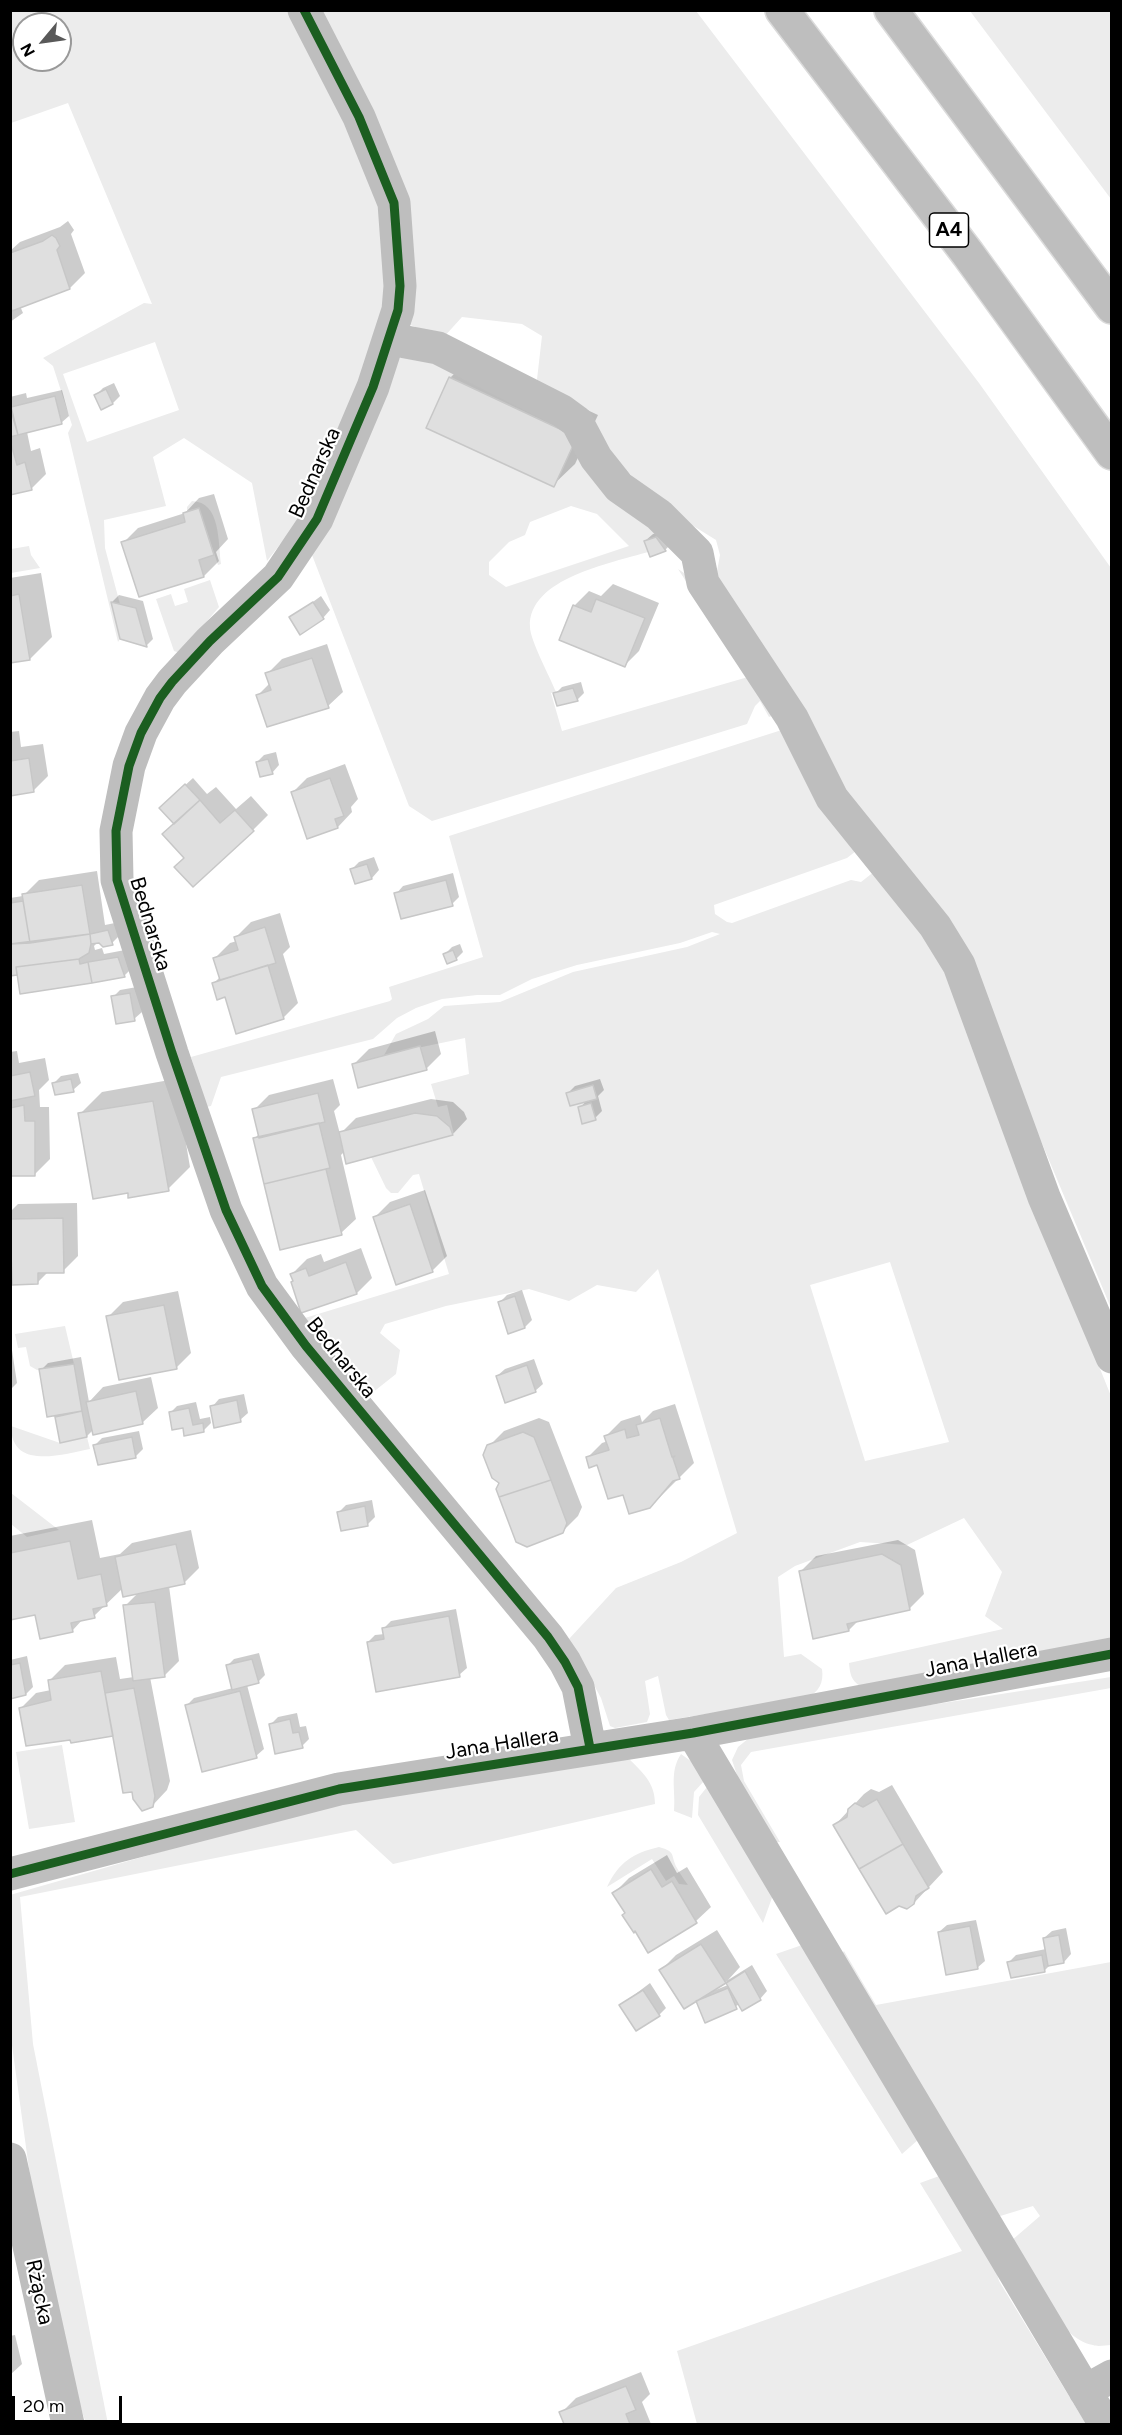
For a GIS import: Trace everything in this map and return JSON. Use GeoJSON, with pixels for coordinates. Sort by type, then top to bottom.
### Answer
{"type":"FeatureCollection","features":[{"type":"Feature","properties":{"kind":"main road","name":"Bednarska"},"geometry":{"type":"LineString","coordinates":[[304,10],[359,117],[394,203],[400,299],[390,339],[373,387],[317,519],[278,577],[210,641],[172,682],[160,698],[141,733],[129,766],[116,831],[117,880],[172,1053],[226,1210],[262,1286],[306,1346],[548,1637],[578,1687],[590,1748]]}},
{"type":"Feature","properties":{"kind":"main road","name":"A4"},"geometry":{"type":"LineString","coordinates":[[782,10],[968,254],[1112,453]]}},
{"type":"Feature","properties":{"kind":"main road"},"geometry":{"type":"LineString","coordinates":[[891,10],[1112,307]]}},
{"type":"Feature","properties":{"kind":"main road"},"geometry":{"type":"LineString","coordinates":[[390,339],[438,348],[562,411],[577,422],[596,458],[619,487],[659,515],[697,553],[702,583],[792,718],[832,798],[935,926],[959,964],[1044,1197],[1112,1357]]}},
{"type":"Feature","properties":{"kind":"main road","name":"Jana Hallera"},"geometry":{"type":"LineString","coordinates":[[10,1874],[339,1789],[693,1733],[1112,1654]]}},
{"type":"Feature","properties":{"kind":"main road"},"geometry":{"type":"LineString","coordinates":[[693,1733],[1098,2384],[1105,2424]]}},
{"type":"Feature","properties":{"kind":"main road","name":"Rżącka"},"geometry":{"type":"LineString","coordinates":[[10,2159],[68,2424]]}},
{"type":"Feature","properties":{"kind":"shaded area"},"geometry":{"type":"Polygon","coordinates":[[[10,11],[288,11],[361,149],[383,210],[388,277],[378,337],[315,500],[267,561],[252,483],[184,438],[153,457],[166,506],[104,520],[105,548],[120,604],[111,602],[120,639],[118,642],[68,433],[72,425],[53,366],[43,358],[144,303],[152,304],[68,103],[11,123],[10,11]],[[155,342],[63,374],[87,442],[179,410],[155,342]]]}},
{"type":"Feature","properties":{"kind":"shaded area"},"geometry":{"type":"Polygon","coordinates":[[[313,11],[696,11],[979,383],[1111,568],[1111,1308],[958,943],[882,855],[716,577],[720,555],[716,540],[671,512],[536,388],[542,336],[522,324],[462,317],[443,338],[408,324],[411,295],[313,11]]]}},
{"type":"Feature","properties":{"kind":"shaded area"},"geometry":{"type":"Polygon","coordinates":[[[970,11],[1111,11],[1111,199],[970,11]]]}},
{"type":"Feature","properties":{"kind":"shaded area"},"geometry":{"type":"Polygon","coordinates":[[[410,352],[565,425],[664,534],[644,541],[648,552],[594,568],[557,585],[543,596],[533,610],[531,633],[556,692],[551,693],[562,731],[748,677],[678,569],[684,573],[777,714],[769,717],[760,701],[755,706],[747,724],[432,821],[409,806],[312,555],[395,361],[410,352]],[[571,506],[530,522],[525,535],[509,542],[489,562],[489,575],[506,587],[629,546],[597,514],[571,506]]]}},
{"type":"Feature","properties":{"kind":"shaded area"},"geometry":{"type":"Polygon","coordinates":[[[192,501],[208,508],[213,516],[218,535],[221,564],[218,565],[199,508],[187,511],[192,501]]]}},
{"type":"Feature","properties":{"kind":"shaded area"},"geometry":{"type":"Polygon","coordinates":[[[29,546],[31,555],[40,568],[11,573],[11,549],[29,546]]]}},
{"type":"Feature","properties":{"kind":"shaded area"},"geometry":{"type":"Polygon","coordinates":[[[210,580],[219,607],[180,653],[174,651],[156,599],[171,594],[175,606],[188,602],[184,589],[210,580]]]}},
{"type":"Feature","properties":{"kind":"shaded area"},"geometry":{"type":"Polygon","coordinates":[[[788,728],[856,851],[847,858],[714,905],[715,914],[732,923],[851,880],[861,882],[875,871],[939,947],[999,1118],[1111,1396],[1111,1644],[860,1686],[857,1684],[852,1676],[849,1663],[1003,1629],[985,1616],[1002,1572],[964,1518],[907,1545],[860,1542],[795,1566],[778,1577],[784,1657],[801,1654],[822,1669],[820,1687],[811,1696],[669,1720],[658,1676],[645,1681],[650,1714],[647,1722],[615,1728],[610,1726],[601,1698],[569,1639],[616,1588],[681,1562],[737,1533],[658,1269],[636,1292],[597,1285],[569,1301],[529,1289],[446,1306],[385,1324],[380,1333],[400,1350],[396,1374],[372,1393],[305,1318],[449,1274],[419,1174],[413,1175],[398,1193],[391,1193],[386,1188],[371,1157],[454,1135],[447,1105],[438,1107],[431,1084],[469,1074],[465,1038],[384,1055],[396,1034],[428,1019],[444,1006],[500,1002],[573,972],[687,947],[720,934],[712,932],[680,943],[577,965],[532,979],[500,995],[442,999],[416,1008],[397,1018],[373,1039],[221,1077],[211,1106],[206,1107],[191,1057],[390,1001],[392,999],[389,987],[483,957],[449,836],[788,728]],[[890,1262],[810,1285],[865,1461],[949,1442],[890,1262]]]}},
{"type":"Feature","properties":{"kind":"shaded area"},"geometry":{"type":"Polygon","coordinates":[[[65,1326],[74,1364],[37,1370],[30,1366],[26,1347],[18,1348],[15,1334],[65,1326]]]}},
{"type":"Feature","properties":{"kind":"shaded area"},"geometry":{"type":"Polygon","coordinates":[[[11,1426],[60,1443],[87,1437],[90,1449],[52,1456],[28,1454],[19,1449],[13,1440],[11,1426]]]}},
{"type":"Feature","properties":{"kind":"shaded area"},"geometry":{"type":"Polygon","coordinates":[[[11,1493],[59,1530],[27,1537],[11,1524],[11,1493]]]}},
{"type":"Feature","properties":{"kind":"shaded area"},"geometry":{"type":"Polygon","coordinates":[[[1111,1677],[1111,1688],[751,1752],[741,1765],[744,1781],[780,1842],[774,1842],[739,1781],[732,1760],[738,1747],[749,1738],[898,1710],[1111,1677]]]}},
{"type":"Feature","properties":{"kind":"shaded area"},"geometry":{"type":"Polygon","coordinates":[[[62,1745],[75,1822],[29,1829],[16,1752],[62,1745]]]}},
{"type":"Feature","properties":{"kind":"shaded area"},"geometry":{"type":"Polygon","coordinates":[[[681,1754],[692,1762],[704,1781],[694,1792],[692,1818],[674,1811],[674,1774],[681,1754]]]}},
{"type":"Feature","properties":{"kind":"shaded area"},"geometry":{"type":"Polygon","coordinates":[[[628,1758],[650,1783],[655,1804],[393,1864],[356,1830],[20,1897],[33,2044],[108,2424],[86,2424],[70,2373],[33,2198],[11,2038],[10,1895],[240,1829],[347,1803],[628,1758]]]}},
{"type":"Feature","properties":{"kind":"shaded area"},"geometry":{"type":"Polygon","coordinates":[[[707,1787],[774,1892],[763,1923],[698,1815],[699,1797],[707,1787]]]}},
{"type":"Feature","properties":{"kind":"shaded area"},"geometry":{"type":"Polygon","coordinates":[[[659,1847],[671,1852],[677,1868],[688,1885],[679,1884],[674,1876],[666,1881],[652,1859],[607,1887],[617,1871],[628,1860],[642,1852],[659,1847]]]}},
{"type":"Feature","properties":{"kind":"shaded area"},"geometry":{"type":"Polygon","coordinates":[[[805,1944],[919,2139],[902,2154],[776,1954],[805,1944]]]}},
{"type":"Feature","properties":{"kind":"shaded area"},"geometry":{"type":"Polygon","coordinates":[[[844,1951],[876,2005],[1111,1962],[1111,2345],[1095,2346],[1080,2340],[1067,2330],[1045,2302],[1011,2241],[1040,2216],[1033,2206],[997,2217],[841,1955],[844,1951]]]}},
{"type":"Feature","properties":{"kind":"shaded area"},"geometry":{"type":"Polygon","coordinates":[[[942,2175],[989,2246],[999,2281],[1086,2424],[697,2424],[677,2351],[962,2251],[920,2183],[942,2175]]]}},
{"type":"Feature","properties":{"kind":"building"},"geometry":{"type":"Polygon","coordinates":[[[52,235],[60,246],[57,250],[70,289],[12,311],[10,253],[43,241],[52,235]]]}},
{"type":"Feature","properties":{"kind":"building"},"geometry":{"type":"Polygon","coordinates":[[[449,377],[577,437],[554,487],[426,428],[449,377]]]}},
{"type":"Feature","properties":{"kind":"building"},"geometry":{"type":"Polygon","coordinates":[[[106,389],[113,404],[101,410],[94,395],[106,389]]]}},
{"type":"Feature","properties":{"kind":"building"},"geometry":{"type":"Polygon","coordinates":[[[55,396],[62,424],[18,435],[11,407],[55,396]]]}},
{"type":"Feature","properties":{"kind":"building"},"geometry":{"type":"Polygon","coordinates":[[[10,407],[18,435],[10,437],[10,407]]]}},
{"type":"Feature","properties":{"kind":"building"},"geometry":{"type":"Polygon","coordinates":[[[10,440],[17,465],[25,462],[32,490],[10,495],[10,440]]]}},
{"type":"Feature","properties":{"kind":"building"},"geometry":{"type":"Polygon","coordinates":[[[199,508],[214,555],[199,560],[204,577],[139,597],[121,542],[185,522],[183,513],[199,508]]]}},
{"type":"Feature","properties":{"kind":"building"},"geometry":{"type":"Polygon","coordinates":[[[656,537],[666,551],[650,557],[644,541],[656,537]]]}},
{"type":"Feature","properties":{"kind":"building"},"geometry":{"type":"Polygon","coordinates":[[[19,594],[30,660],[10,663],[10,596],[19,594]]]}},
{"type":"Feature","properties":{"kind":"building"},"geometry":{"type":"Polygon","coordinates":[[[596,599],[645,618],[625,667],[559,640],[573,605],[591,612],[596,599]]]}},
{"type":"Feature","properties":{"kind":"building"},"geometry":{"type":"Polygon","coordinates":[[[111,602],[136,608],[147,647],[120,639],[111,602]]]}},
{"type":"Feature","properties":{"kind":"building"},"geometry":{"type":"Polygon","coordinates":[[[313,602],[324,619],[300,635],[289,617],[313,602]]]}},
{"type":"Feature","properties":{"kind":"building"},"geometry":{"type":"Polygon","coordinates":[[[312,658],[329,708],[267,727],[256,695],[271,690],[265,673],[312,658]]]}},
{"type":"Feature","properties":{"kind":"building"},"geometry":{"type":"Polygon","coordinates":[[[573,688],[578,701],[557,706],[553,693],[573,688]]]}},
{"type":"Feature","properties":{"kind":"building"},"geometry":{"type":"Polygon","coordinates":[[[29,758],[34,792],[10,796],[10,761],[29,758]]]}},
{"type":"Feature","properties":{"kind":"building"},"geometry":{"type":"Polygon","coordinates":[[[268,759],[273,774],[260,777],[256,762],[268,759]]]}},
{"type":"Feature","properties":{"kind":"building"},"geometry":{"type":"Polygon","coordinates":[[[330,778],[344,816],[335,819],[338,828],[307,839],[291,792],[330,778]]]}},
{"type":"Feature","properties":{"kind":"building"},"geometry":{"type":"Polygon","coordinates":[[[185,784],[200,800],[174,824],[159,808],[185,784]]]}},
{"type":"Feature","properties":{"kind":"building"},"geometry":{"type":"Polygon","coordinates":[[[200,800],[220,823],[235,810],[254,831],[193,887],[174,867],[184,858],[162,834],[200,800]]]}},
{"type":"Feature","properties":{"kind":"building"},"geometry":{"type":"Polygon","coordinates":[[[367,864],[372,879],[355,884],[350,869],[367,864]]]}},
{"type":"Feature","properties":{"kind":"building"},"geometry":{"type":"Polygon","coordinates":[[[446,880],[453,906],[401,919],[394,893],[446,880]]]}},
{"type":"Feature","properties":{"kind":"building"},"geometry":{"type":"Polygon","coordinates":[[[82,885],[90,934],[30,943],[22,894],[82,885]]]}},
{"type":"Feature","properties":{"kind":"building"},"geometry":{"type":"Polygon","coordinates":[[[23,901],[30,943],[10,944],[10,903],[23,901]]]}},
{"type":"Feature","properties":{"kind":"building"},"geometry":{"type":"Polygon","coordinates":[[[265,927],[276,963],[220,980],[213,958],[238,950],[234,937],[265,927]]]}},
{"type":"Feature","properties":{"kind":"building"},"geometry":{"type":"Polygon","coordinates":[[[108,930],[113,945],[103,947],[99,943],[91,944],[90,934],[108,930]]]}},
{"type":"Feature","properties":{"kind":"building"},"geometry":{"type":"Polygon","coordinates":[[[90,934],[89,953],[79,959],[16,967],[17,975],[10,976],[10,944],[90,934]]]}},
{"type":"Feature","properties":{"kind":"building"},"geometry":{"type":"Polygon","coordinates":[[[453,950],[457,960],[447,964],[443,954],[453,950]]]}},
{"type":"Feature","properties":{"kind":"building"},"geometry":{"type":"Polygon","coordinates":[[[118,957],[125,977],[92,983],[88,962],[118,957]]]}},
{"type":"Feature","properties":{"kind":"building"},"geometry":{"type":"Polygon","coordinates":[[[79,959],[80,964],[88,962],[92,983],[20,994],[16,967],[79,959]]]}},
{"type":"Feature","properties":{"kind":"building"},"geometry":{"type":"Polygon","coordinates":[[[268,965],[284,1019],[236,1034],[225,997],[217,1000],[212,983],[268,965]]]}},
{"type":"Feature","properties":{"kind":"building"},"geometry":{"type":"Polygon","coordinates":[[[130,993],[135,1021],[116,1024],[111,996],[130,993]]]}},
{"type":"Feature","properties":{"kind":"building"},"geometry":{"type":"Polygon","coordinates":[[[420,1046],[427,1070],[358,1088],[352,1064],[420,1046]]]}},
{"type":"Feature","properties":{"kind":"building"},"geometry":{"type":"Polygon","coordinates":[[[30,1072],[35,1096],[10,1101],[10,1076],[30,1072]]]}},
{"type":"Feature","properties":{"kind":"building"},"geometry":{"type":"Polygon","coordinates":[[[71,1079],[74,1092],[55,1095],[52,1083],[71,1079]]]}},
{"type":"Feature","properties":{"kind":"building"},"geometry":{"type":"Polygon","coordinates":[[[593,1085],[597,1099],[570,1106],[566,1093],[593,1085]]]}},
{"type":"Feature","properties":{"kind":"building"},"geometry":{"type":"Polygon","coordinates":[[[318,1093],[325,1122],[259,1138],[252,1109],[318,1093]]]}},
{"type":"Feature","properties":{"kind":"building"},"geometry":{"type":"Polygon","coordinates":[[[153,1101],[169,1191],[128,1198],[128,1193],[93,1199],[78,1113],[153,1101]]]}},
{"type":"Feature","properties":{"kind":"building"},"geometry":{"type":"Polygon","coordinates":[[[591,1103],[596,1120],[582,1124],[578,1107],[591,1103]]]}},
{"type":"Feature","properties":{"kind":"building"},"geometry":{"type":"Polygon","coordinates":[[[24,1105],[25,1121],[35,1121],[35,1176],[10,1176],[10,1108],[24,1105]]]}},
{"type":"Feature","properties":{"kind":"building"},"geometry":{"type":"Polygon","coordinates":[[[415,1113],[437,1116],[450,1127],[453,1135],[346,1164],[339,1132],[415,1113]]]}},
{"type":"Feature","properties":{"kind":"building"},"geometry":{"type":"Polygon","coordinates":[[[319,1123],[330,1168],[264,1184],[253,1138],[319,1123]]]}},
{"type":"Feature","properties":{"kind":"building"},"geometry":{"type":"Polygon","coordinates":[[[326,1169],[342,1235],[280,1250],[264,1184],[326,1169]]]}},
{"type":"Feature","properties":{"kind":"building"},"geometry":{"type":"Polygon","coordinates":[[[410,1204],[433,1272],[396,1285],[373,1217],[410,1204]]]}},
{"type":"Feature","properties":{"kind":"building"},"geometry":{"type":"Polygon","coordinates":[[[63,1218],[64,1273],[38,1273],[38,1284],[12,1285],[10,1219],[63,1218]]]}},
{"type":"Feature","properties":{"kind":"building"},"geometry":{"type":"Polygon","coordinates":[[[346,1262],[357,1294],[301,1313],[290,1274],[306,1268],[309,1276],[346,1262]]]}},
{"type":"Feature","properties":{"kind":"building"},"geometry":{"type":"Polygon","coordinates":[[[515,1296],[525,1328],[508,1334],[498,1302],[515,1296]]]}},
{"type":"Feature","properties":{"kind":"building"},"geometry":{"type":"Polygon","coordinates":[[[164,1305],[177,1369],[119,1380],[106,1316],[164,1305]]]}},
{"type":"Feature","properties":{"kind":"building"},"geometry":{"type":"Polygon","coordinates":[[[74,1364],[82,1411],[47,1417],[39,1369],[74,1364]]]}},
{"type":"Feature","properties":{"kind":"building"},"geometry":{"type":"Polygon","coordinates":[[[527,1365],[536,1392],[505,1403],[496,1376],[527,1365]]]}},
{"type":"Feature","properties":{"kind":"building"},"geometry":{"type":"Polygon","coordinates":[[[136,1391],[143,1424],[93,1435],[86,1402],[136,1391]]]}},
{"type":"Feature","properties":{"kind":"building"},"geometry":{"type":"Polygon","coordinates":[[[237,1400],[241,1422],[214,1428],[210,1406],[237,1400]]]}},
{"type":"Feature","properties":{"kind":"building"},"geometry":{"type":"Polygon","coordinates":[[[189,1408],[193,1425],[203,1423],[204,1432],[184,1436],[183,1428],[172,1430],[169,1412],[189,1408]]]}},
{"type":"Feature","properties":{"kind":"building"},"geometry":{"type":"Polygon","coordinates":[[[82,1411],[87,1437],[60,1443],[55,1417],[82,1411]]]}},
{"type":"Feature","properties":{"kind":"building"},"geometry":{"type":"Polygon","coordinates":[[[660,1418],[672,1457],[675,1456],[673,1458],[680,1479],[673,1481],[650,1508],[629,1514],[623,1495],[608,1499],[597,1465],[589,1468],[586,1457],[609,1450],[604,1436],[625,1429],[627,1438],[639,1435],[636,1425],[660,1418]]]}},
{"type":"Feature","properties":{"kind":"building"},"geometry":{"type":"Polygon","coordinates":[[[523,1432],[534,1437],[551,1480],[499,1497],[496,1489],[499,1483],[492,1478],[483,1455],[487,1445],[523,1432]]]}},
{"type":"Feature","properties":{"kind":"building"},"geometry":{"type":"Polygon","coordinates":[[[132,1437],[136,1458],[98,1465],[93,1445],[132,1437]]]}},
{"type":"Feature","properties":{"kind":"building"},"geometry":{"type":"Polygon","coordinates":[[[551,1480],[567,1523],[563,1533],[527,1547],[516,1542],[499,1497],[551,1480]]]}},
{"type":"Feature","properties":{"kind":"building"},"geometry":{"type":"Polygon","coordinates":[[[365,1506],[368,1526],[341,1531],[337,1512],[365,1506]]]}},
{"type":"Feature","properties":{"kind":"building"},"geometry":{"type":"Polygon","coordinates":[[[70,1541],[78,1579],[101,1574],[107,1606],[93,1609],[95,1618],[71,1623],[73,1632],[40,1639],[35,1615],[10,1620],[10,1553],[70,1541]]]}},
{"type":"Feature","properties":{"kind":"building"},"geometry":{"type":"Polygon","coordinates":[[[176,1544],[185,1584],[123,1597],[115,1557],[176,1544]]]}},
{"type":"Feature","properties":{"kind":"building"},"geometry":{"type":"Polygon","coordinates":[[[882,1554],[901,1565],[910,1610],[847,1624],[849,1631],[813,1639],[799,1571],[882,1554]]]}},
{"type":"Feature","properties":{"kind":"building"},"geometry":{"type":"Polygon","coordinates":[[[155,1602],[165,1677],[133,1681],[123,1605],[155,1602]]]}},
{"type":"Feature","properties":{"kind":"building"},"geometry":{"type":"Polygon","coordinates":[[[449,1616],[460,1677],[376,1692],[367,1642],[384,1639],[382,1628],[449,1616]]]}},
{"type":"Feature","properties":{"kind":"building"},"geometry":{"type":"Polygon","coordinates":[[[252,1659],[259,1683],[232,1690],[226,1665],[252,1659]]]}},
{"type":"Feature","properties":{"kind":"building"},"geometry":{"type":"Polygon","coordinates":[[[20,1663],[26,1695],[10,1699],[10,1665],[20,1663]]]}},
{"type":"Feature","properties":{"kind":"building"},"geometry":{"type":"Polygon","coordinates":[[[101,1671],[113,1736],[71,1743],[70,1740],[26,1746],[19,1708],[51,1700],[48,1680],[101,1671]]]}},
{"type":"Feature","properties":{"kind":"building"},"geometry":{"type":"Polygon","coordinates":[[[134,1688],[155,1796],[153,1807],[142,1811],[133,1799],[132,1792],[123,1793],[105,1693],[134,1688]]]}},
{"type":"Feature","properties":{"kind":"building"},"geometry":{"type":"Polygon","coordinates":[[[240,1691],[257,1758],[202,1772],[185,1705],[240,1691]]]}},
{"type":"Feature","properties":{"kind":"building"},"geometry":{"type":"Polygon","coordinates":[[[290,1719],[293,1733],[299,1732],[303,1748],[275,1754],[269,1724],[290,1719]]]}},
{"type":"Feature","properties":{"kind":"building"},"geometry":{"type":"Polygon","coordinates":[[[877,1799],[903,1844],[859,1869],[833,1825],[847,1817],[848,1809],[855,1803],[863,1807],[877,1799]]]}},
{"type":"Feature","properties":{"kind":"building"},"geometry":{"type":"Polygon","coordinates":[[[903,1844],[929,1888],[916,1896],[914,1904],[907,1909],[899,1906],[886,1914],[859,1869],[903,1844]]]}},
{"type":"Feature","properties":{"kind":"building"},"geometry":{"type":"Polygon","coordinates":[[[651,1869],[662,1887],[672,1881],[697,1923],[648,1953],[622,1915],[625,1913],[612,1893],[651,1869]]]}},
{"type":"Feature","properties":{"kind":"building"},"geometry":{"type":"Polygon","coordinates":[[[970,1926],[978,1969],[946,1975],[938,1932],[970,1926]]]}},
{"type":"Feature","properties":{"kind":"building"},"geometry":{"type":"Polygon","coordinates":[[[1059,1935],[1064,1963],[1048,1966],[1043,1938],[1059,1935]]]}},
{"type":"Feature","properties":{"kind":"building"},"geometry":{"type":"Polygon","coordinates":[[[701,1944],[726,1983],[684,2009],[659,1970],[701,1944]]]}},
{"type":"Feature","properties":{"kind":"building"},"geometry":{"type":"Polygon","coordinates":[[[1042,1955],[1045,1972],[1011,1978],[1007,1962],[1042,1955]]]}},
{"type":"Feature","properties":{"kind":"building"},"geometry":{"type":"Polygon","coordinates":[[[745,1971],[761,2000],[742,2011],[726,1983],[745,1971]]]}},
{"type":"Feature","properties":{"kind":"building"},"geometry":{"type":"Polygon","coordinates":[[[728,1988],[737,2009],[705,2023],[696,2001],[728,1988]]]}},
{"type":"Feature","properties":{"kind":"building"},"geometry":{"type":"Polygon","coordinates":[[[643,1990],[660,2016],[636,2031],[619,2005],[643,1990]]]}},
{"type":"Feature","properties":{"kind":"building"},"geometry":{"type":"Polygon","coordinates":[[[626,2386],[636,2410],[626,2414],[630,2424],[564,2424],[559,2412],[626,2386]]]}},
{"type":"Feature","properties":{"kind":"cycle path"},"geometry":{"type":"LineString","coordinates":[[304,10],[359,117],[394,203],[400,286],[398,310],[373,387],[317,519],[278,577],[210,641],[172,682],[160,698],[141,733],[129,766],[116,831],[117,880],[172,1053],[226,1210],[262,1286],[306,1346],[548,1637],[578,1687],[590,1748]]}},
{"type":"Feature","properties":{"kind":"cycle path"},"geometry":{"type":"LineString","coordinates":[[10,1874],[339,1789],[693,1733],[1112,1654]]}}]}
